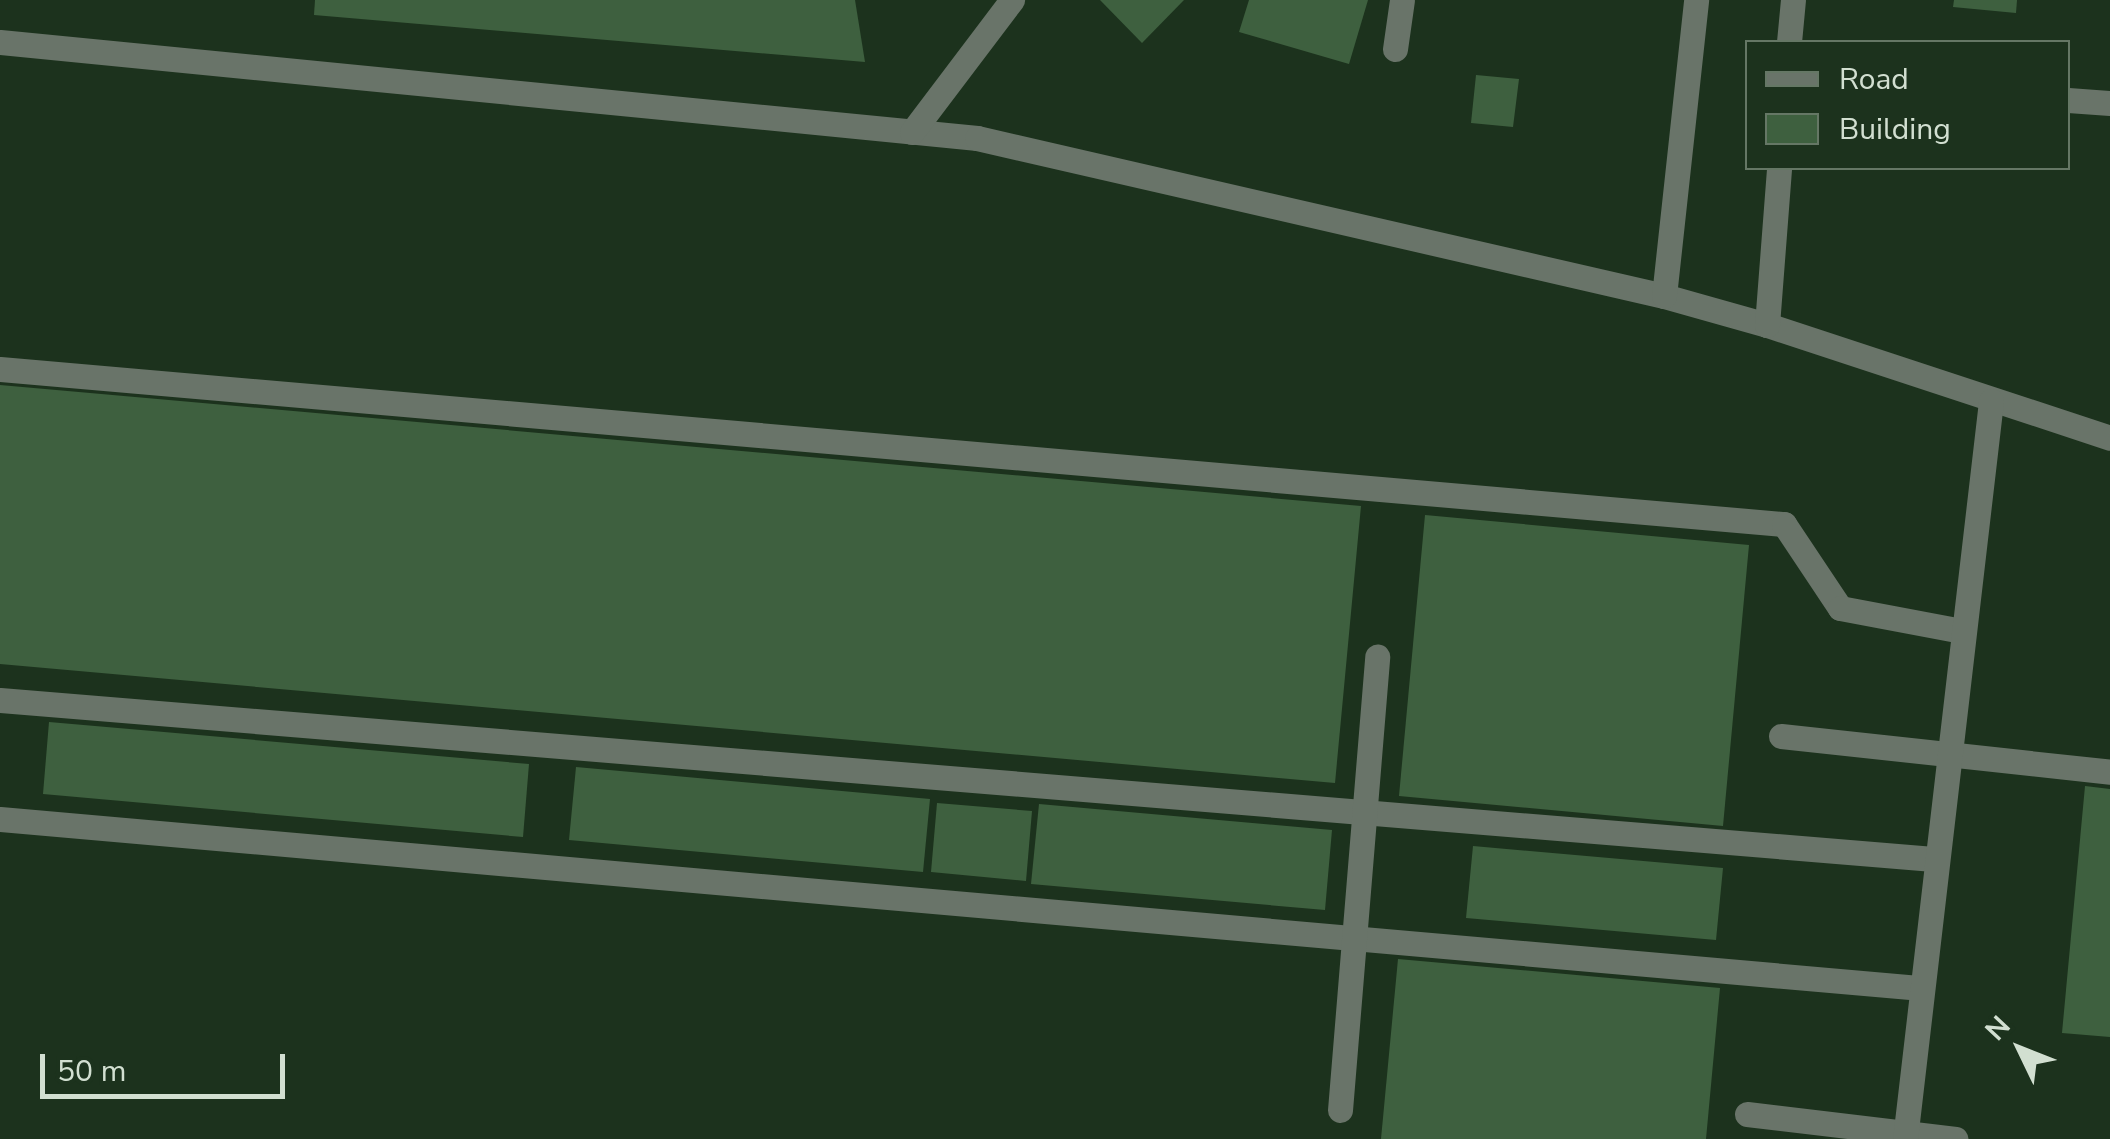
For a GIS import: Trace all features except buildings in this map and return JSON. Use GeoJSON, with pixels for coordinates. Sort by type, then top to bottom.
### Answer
{"type":"FeatureCollection","features":[{"type":"Feature","properties":{"kind":"street"},"geometry":{"type":"LineString","coordinates":[[912,132],[1012,0]]}},
{"type":"Feature","properties":{"kind":"street"},"geometry":{"type":"LineString","coordinates":[[1395,49],[1402,0]]}},
{"type":"Feature","properties":{"kind":"street"},"geometry":{"type":"LineString","coordinates":[[1664,296],[1696,0]]}},
{"type":"Feature","properties":{"kind":"street"},"geometry":{"type":"LineString","coordinates":[[1789,40],[1793,0]]}},
{"type":"Feature","properties":{"kind":"street"},"geometry":{"type":"LineString","coordinates":[[0,42],[976,138],[1664,296],[1767,325],[2110,438]]}},
{"type":"Feature","properties":{"kind":"street"},"geometry":{"type":"LineString","coordinates":[[2070,100],[2110,103]]}},
{"type":"Feature","properties":{"kind":"street"},"geometry":{"type":"LineString","coordinates":[[1767,325],[1779,170]]}},
{"type":"Feature","properties":{"kind":"street"},"geometry":{"type":"LineString","coordinates":[[0,369],[1784,524],[1840,608],[1962,632]]}},
{"type":"Feature","properties":{"kind":"street"},"geometry":{"type":"LineString","coordinates":[[1905,1136],[1990,401]]}},
{"type":"Feature","properties":{"kind":"street"},"geometry":{"type":"LineString","coordinates":[[1340,1110],[1377,657]]}},
{"type":"Feature","properties":{"kind":"street"},"geometry":{"type":"LineString","coordinates":[[0,700],[1936,859]]}},
{"type":"Feature","properties":{"kind":"street"},"geometry":{"type":"LineString","coordinates":[[1782,736],[2110,772]]}},
{"type":"Feature","properties":{"kind":"street"},"geometry":{"type":"LineString","coordinates":[[0,819],[1922,988]]}},
{"type":"Feature","properties":{"kind":"street"},"geometry":{"type":"LineString","coordinates":[[1747,1114],[1905,1136],[1956,1139]]}}]}
